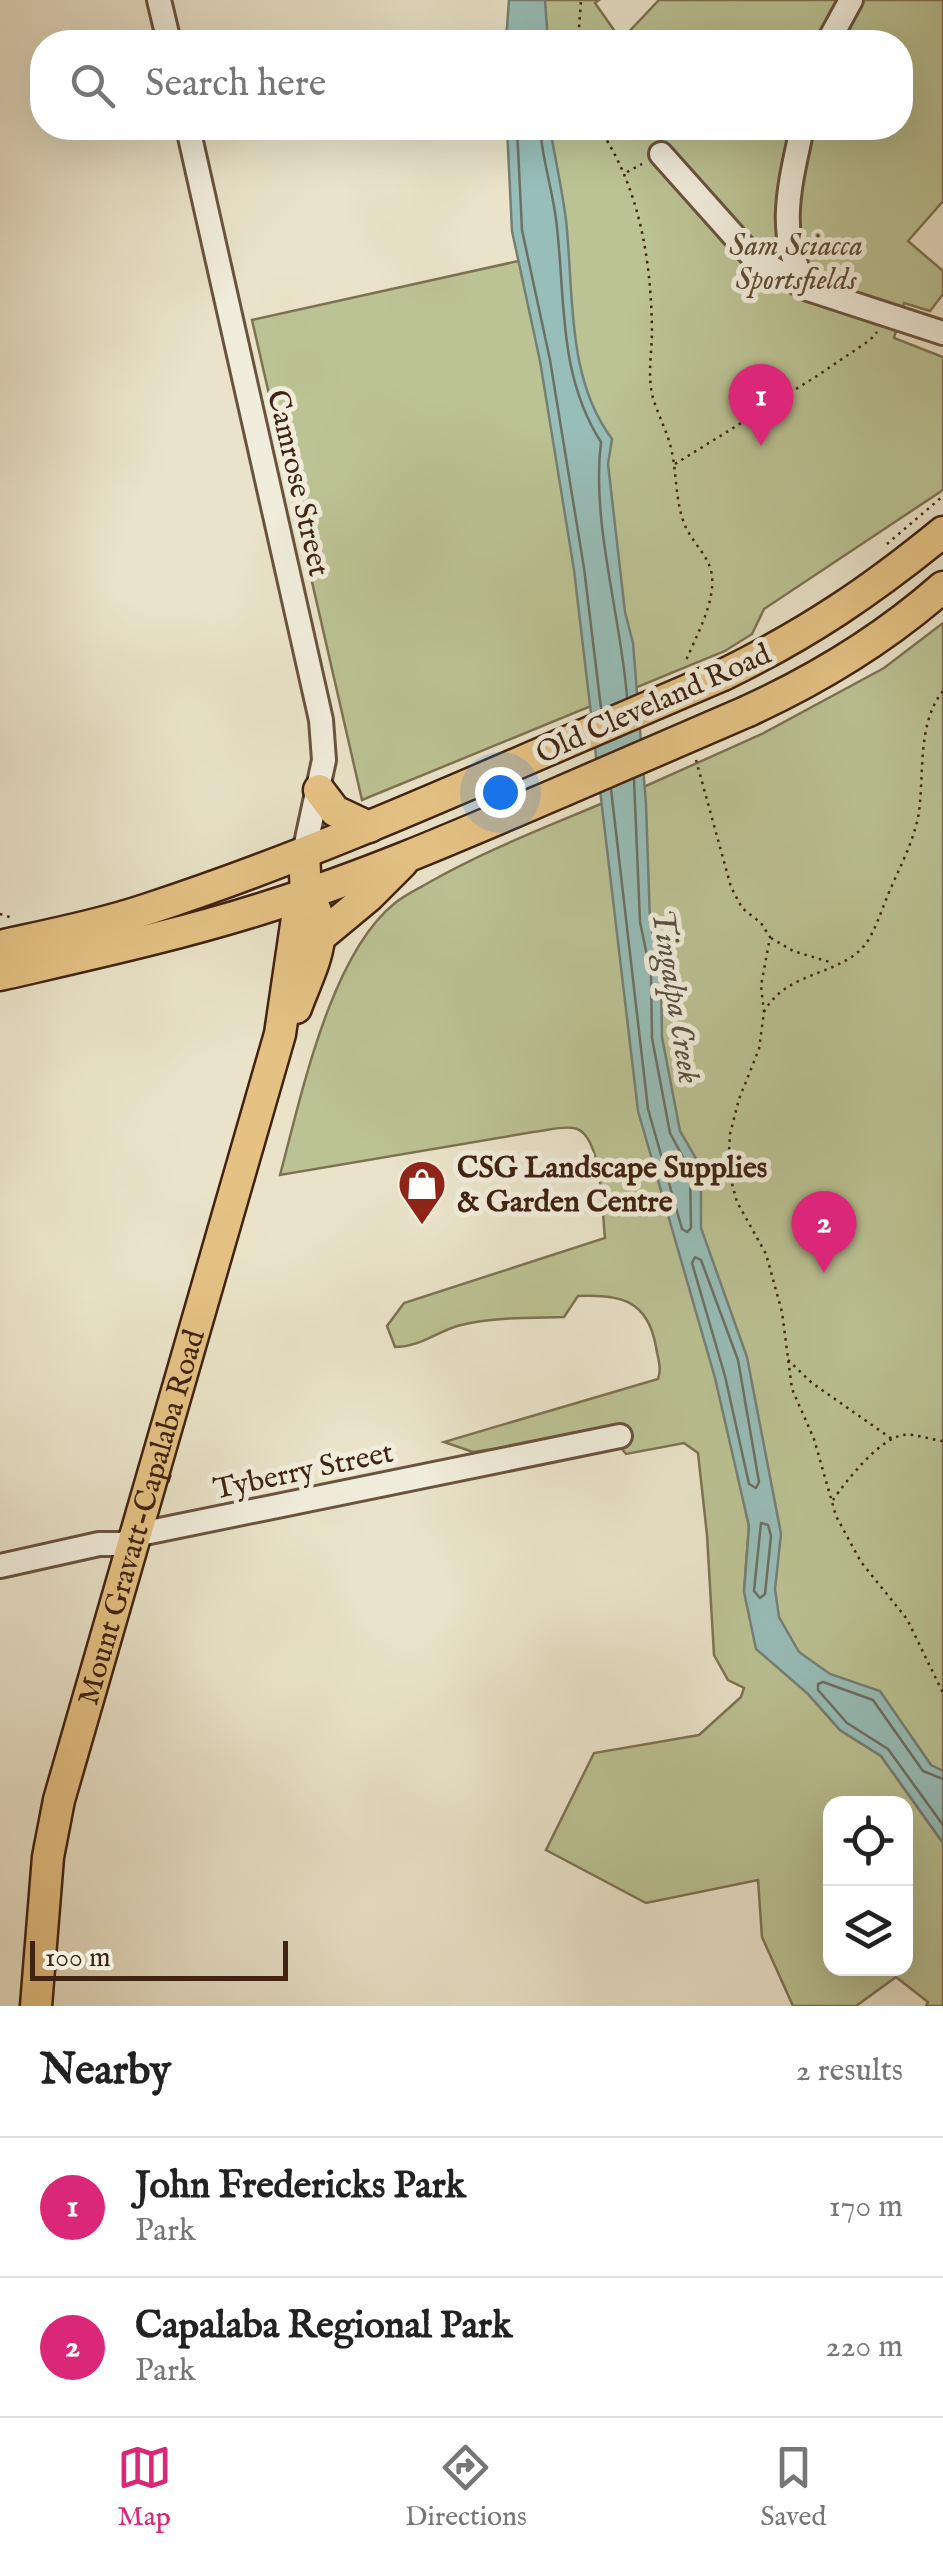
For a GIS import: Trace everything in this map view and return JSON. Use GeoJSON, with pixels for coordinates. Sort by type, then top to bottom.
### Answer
{"type":"FeatureCollection","features":[{"type":"Feature","properties":{"kind":"main road","name":"Old Cleveland Road"},"geometry":{"type":"LineString","coordinates":[[0,946],[146,910],[304,853],[723,675],[832,617],[943,532]]}},
{"type":"Feature","properties":{"kind":"main road","name":"Old Cleveland Road"},"geometry":{"type":"LineString","coordinates":[[0,976],[238,916],[408,857],[748,710],[812,678],[864,647],[943,587]]}},
{"type":"Feature","properties":{"kind":"main road"},"geometry":{"type":"LineString","coordinates":[[319,790],[335,811],[369,828]]}},
{"type":"Feature","properties":{"kind":"main road","name":"Mount Gravatt-Capalaba Road"},"geometry":{"type":"LineString","coordinates":[[36,2006],[48,1857],[56,1819],[280,1034],[296,918],[306,894],[304,853]]}},
{"type":"Feature","properties":{"kind":"main road"},"geometry":{"type":"LineString","coordinates":[[322,935],[408,857]]}},
{"type":"Feature","properties":{"kind":"main road","name":"Mount Gravatt-Capalaba Road"},"geometry":{"type":"LineString","coordinates":[[280,1034],[294,1015],[322,935],[315,906],[306,894]]}},
{"type":"Feature","properties":{"kind":"main road"},"geometry":{"type":"LineString","coordinates":[[238,916],[266,929],[280,944],[287,988]]}},
{"type":"Feature","properties":{"kind":"street"},"geometry":{"type":"LineString","coordinates":[[160,0],[166,30]]}},
{"type":"Feature","properties":{"kind":"street"},"geometry":{"type":"LineString","coordinates":[[835,30],[851,0]]}},
{"type":"Feature","properties":{"kind":"street","name":"Camrose Street"},"geometry":{"type":"LineString","coordinates":[[191,140],[321,720],[325,750],[304,853]]}},
{"type":"Feature","properties":{"kind":"street"},"geometry":{"type":"LineString","coordinates":[[800,140],[786,228],[790,260],[808,289]]}},
{"type":"Feature","properties":{"kind":"street"},"geometry":{"type":"LineString","coordinates":[[661,154],[752,256],[808,289],[943,333]]}},
{"type":"Feature","properties":{"kind":"street","name":"Tyberry Street"},"geometry":{"type":"LineString","coordinates":[[0,1566],[99,1544],[124,1544],[136,1535],[620,1436]]}},
{"type":"Feature","properties":{"kind":"path"},"geometry":{"type":"LineString","coordinates":[[579,30],[581,0]]}},
{"type":"Feature","properties":{"kind":"path"},"geometry":{"type":"LineString","coordinates":[[607,140],[624,167],[634,194],[644,245],[652,328],[650,380],[674,465],[678,505],[686,528],[710,565],[713,579],[710,598],[685,663]]}},
{"type":"Feature","properties":{"kind":"path"},"geometry":{"type":"LineString","coordinates":[[674,465],[870,340],[888,317]]}},
{"type":"Feature","properties":{"kind":"path"},"geometry":{"type":"LineString","coordinates":[[764,1012],[770,1000],[785,988],[806,975],[849,960],[868,941],[911,845],[930,716],[943,691]]}},
{"type":"Feature","properties":{"kind":"path"},"geometry":{"type":"LineString","coordinates":[[694,746],[731,887],[742,908],[761,923],[770,937],[836,964]]}},
{"type":"Feature","properties":{"kind":"path"},"geometry":{"type":"LineString","coordinates":[[770,937],[761,986],[764,1012],[759,1049],[739,1098],[730,1134],[728,1169],[737,1202],[766,1254],[782,1312],[792,1389],[814,1439],[832,1502],[848,1540],[906,1620],[943,1693]]}},
{"type":"Feature","properties":{"kind":"path"},"geometry":{"type":"LineString","coordinates":[[788,1360],[812,1384],[893,1440]]}},
{"type":"Feature","properties":{"kind":"path"},"geometry":{"type":"LineString","coordinates":[[832,1502],[853,1470],[902,1435],[943,1442]]}},
{"type":"Feature","properties":{"kind":"green space"},"geometry":{"type":"Polygon","coordinates":[[[533,0],[599,0],[595,3],[614,30],[533,30],[533,0]]]}},
{"type":"Feature","properties":{"kind":"green space","name":"Sam Sciacca Sportsfields"},"geometry":{"type":"Polygon","coordinates":[[[659,0],[943,0],[943,201],[908,241],[943,271],[943,294],[930,311],[904,303],[894,338],[943,357],[943,490],[764,609],[752,634],[725,651],[362,800],[252,320],[550,254],[538,140],[913,140],[913,30],[630,30],[659,0]]]}},
{"type":"Feature","properties":{"kind":"green space"},"geometry":{"type":"Polygon","coordinates":[[[943,623],[943,1789],[773,1636],[767,1540],[673,1188],[621,797],[762,734],[884,668],[943,623]]]}},
{"type":"Feature","properties":{"kind":"green space"},"geometry":{"type":"Polygon","coordinates":[[[603,803],[617,922],[749,1526],[744,1591],[808,1694],[840,1730],[881,1756],[910,1796],[823,1796],[823,1976],[913,1976],[913,1801],[943,1843],[943,2006],[926,2006],[928,2002],[896,1977],[856,2006],[793,2006],[762,1937],[758,1880],[646,1903],[546,1850],[594,1753],[699,1735],[741,1697],[744,1688],[728,1680],[714,1655],[698,1453],[684,1443],[626,1454],[608,1432],[473,1452],[444,1442],[658,1379],[652,1331],[639,1310],[619,1299],[578,1296],[564,1317],[474,1322],[395,1347],[387,1326],[404,1303],[605,1238],[596,1158],[583,1133],[558,1128],[280,1175],[321,1029],[353,956],[372,926],[399,900],[492,850],[603,803]]]}},
{"type":"Feature","properties":{"kind":"water"},"geometry":{"type":"Polygon","coordinates":[[[509,0],[545,0],[547,30],[507,30],[509,0]]]}},
{"type":"Feature","properties":{"kind":"water","name":"Tingalpa Creek"},"geometry":{"type":"Polygon","coordinates":[[[508,140],[552,140],[566,220],[579,362],[597,415],[612,439],[608,464],[625,612],[633,643],[646,804],[650,922],[661,974],[662,1037],[680,1131],[701,1167],[701,1228],[747,1357],[781,1534],[775,1589],[779,1617],[799,1652],[830,1674],[880,1691],[931,1765],[943,1771],[943,1843],[881,1756],[840,1730],[808,1694],[756,1649],[744,1592],[749,1526],[715,1378],[638,1111],[574,570],[540,361],[512,231],[508,140]]]}},
{"type":"Feature","properties":{"kind":"place","name":"John Fredericks Park"},"geometry":{"type":"Point","coordinates":[761,446]}},
{"type":"Feature","properties":{"kind":"place","name":"CSG Landscape Supplies & Garden Centre"},"geometry":{"type":"Point","coordinates":[422,1226]}},
{"type":"Feature","properties":{"kind":"place","name":"Capalaba Regional Park"},"geometry":{"type":"Point","coordinates":[824,1273]}}]}
